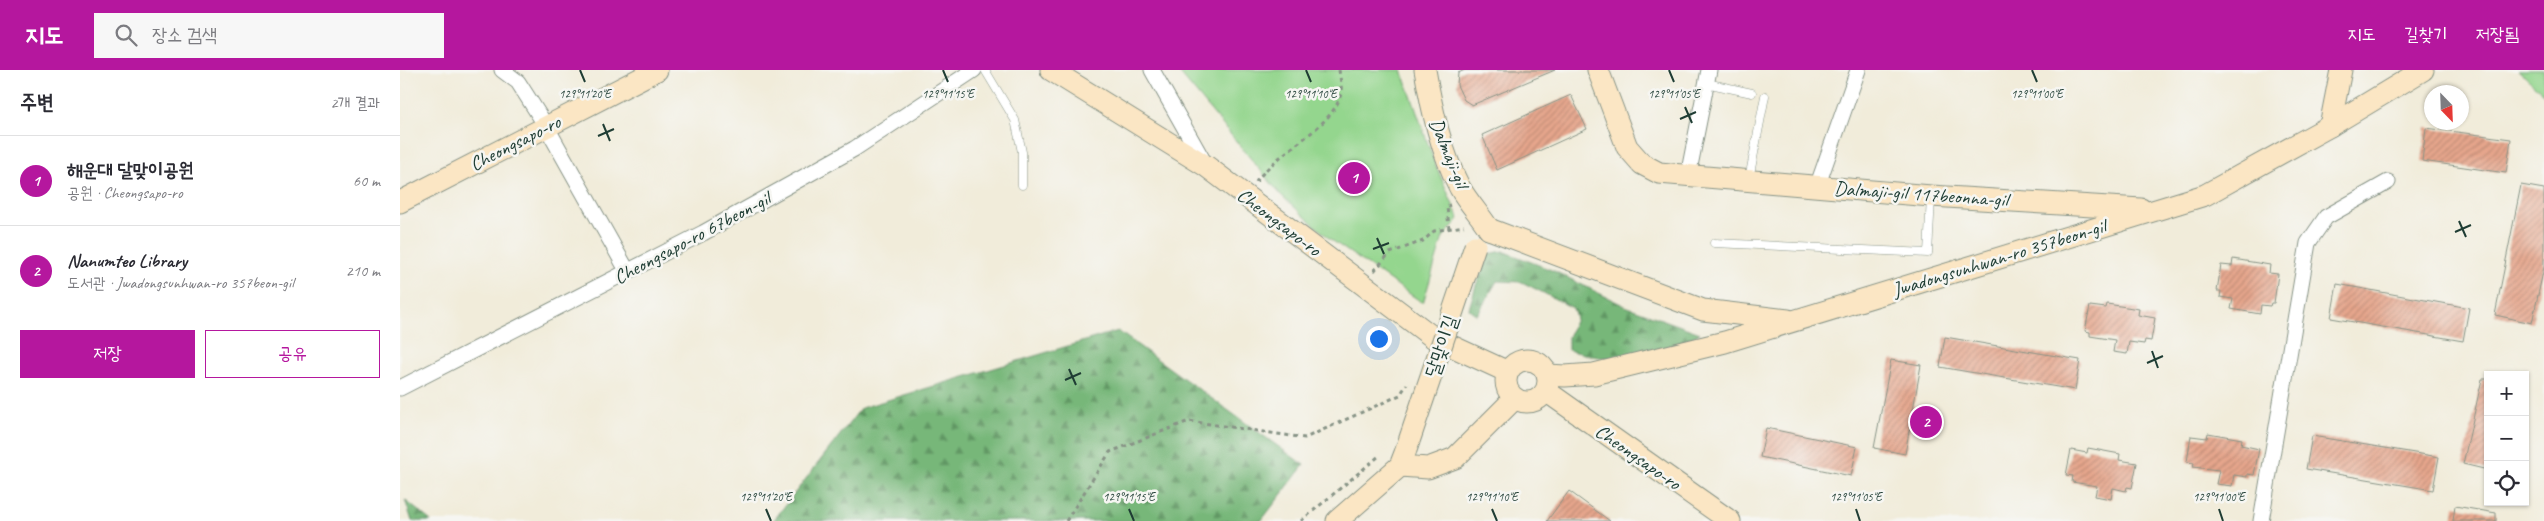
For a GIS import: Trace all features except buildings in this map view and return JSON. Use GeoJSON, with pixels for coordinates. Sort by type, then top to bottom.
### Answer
{"type":"FeatureCollection","features":[{"type":"Feature","properties":{"kind":"street"},"geometry":{"type":"LineString","coordinates":[[502,70],[518,82],[546,126],[628,272]]}},
{"type":"Feature","properties":{"kind":"street","name":"Cheongsapo-ro"},"geometry":{"type":"LineString","coordinates":[[400,202],[657,70]]}},
{"type":"Feature","properties":{"kind":"street","name":"Cheongsapo-ro 67beon-gil"},"geometry":{"type":"LineString","coordinates":[[400,388],[628,272],[854,149],[974,70]]}},
{"type":"Feature","properties":{"kind":"street","name":"Cheongsapo-ro"},"geometry":{"type":"LineString","coordinates":[[1051,70],[1206,166],[1434,338],[1508,372]]}},
{"type":"Feature","properties":{"kind":"street"},"geometry":{"type":"LineString","coordinates":[[1152,70],[1206,166]]}},
{"type":"Feature","properties":{"kind":"street","name":"Dalmaji-gil"},"geometry":{"type":"LineString","coordinates":[[1425,70],[1432,114],[1460,188],[1489,229]]}},
{"type":"Feature","properties":{"kind":"street","name":"Dalmaji-gil 117beonna-gil"},"geometry":{"type":"LineString","coordinates":[[1598,70],[1627,147],[1642,164],[1659,173],[1931,196],[2153,210]]}},
{"type":"Feature","properties":{"kind":"street"},"geometry":{"type":"LineString","coordinates":[[1817,187],[1858,70]]}},
{"type":"Feature","properties":{"kind":"street"},"geometry":{"type":"LineString","coordinates":[[2330,126],[2341,70]]}},
{"type":"Feature","properties":{"kind":"street","name":"Jwadongsunhwan-ro 357beon-gil"},"geometry":{"type":"LineString","coordinates":[[1547,383],[1565,376],[1594,374],[1725,342],[2205,195],[2330,126],[2422,70]]}},
{"type":"Feature","properties":{"kind":"street"},"geometry":{"type":"LineString","coordinates":[[1688,176],[1707,76]]}},
{"type":"Feature","properties":{"kind":"street"},"geometry":{"type":"LineString","coordinates":[[2260,521],[2308,243],[2326,216],[2388,182]]}},
{"type":"Feature","properties":{"kind":"street"},"geometry":{"type":"LineString","coordinates":[[1489,229],[1703,310],[1797,321]]}},
{"type":"Feature","properties":{"kind":"street","name":"달맞이길"},"geometry":{"type":"LineString","coordinates":[[1403,458],[1475,246],[1489,229]]}},
{"type":"Feature","properties":{"kind":"street"},"geometry":{"type":"LineString","coordinates":[[1337,521],[1403,458],[1428,468],[1455,458],[1514,399],[1532,400],[1547,383],[1543,367],[1534,362],[1522,361],[1513,365],[1508,372],[1507,386],[1514,399]]}},
{"type":"Feature","properties":{"kind":"street","name":"Cheongsapo-ro"},"geometry":{"type":"LineString","coordinates":[[1547,383],[1730,521]]}},
{"type":"Feature","properties":{"kind":"lane"},"geometry":{"type":"LineString","coordinates":[[985,70],[1015,120],[1022,152],[1022,185]]}},
{"type":"Feature","properties":{"kind":"lane"},"geometry":{"type":"LineString","coordinates":[[1707,76],[1752,93]]}},
{"type":"Feature","properties":{"kind":"lane"},"geometry":{"type":"LineString","coordinates":[[1748,181],[1765,96]]}},
{"type":"Feature","properties":{"kind":"lane"},"geometry":{"type":"LineString","coordinates":[[1714,243],[1928,253],[1931,196]]}},
{"type":"Feature","properties":{"kind":"path"},"geometry":{"type":"LineString","coordinates":[[1256,182],[1264,170],[1325,120],[1340,97],[1339,70]]}},
{"type":"Feature","properties":{"kind":"path"},"geometry":{"type":"LineString","coordinates":[[1447,206],[1449,229]]}},
{"type":"Feature","properties":{"kind":"path"},"geometry":{"type":"LineString","coordinates":[[1377,267],[1390,253],[1423,241],[1434,231],[1464,226]]}},
{"type":"Feature","properties":{"kind":"path"},"geometry":{"type":"LineString","coordinates":[[1066,521],[1110,452],[1189,422],[1305,438],[1400,395],[1409,379]]}},
{"type":"Feature","properties":{"kind":"path"},"geometry":{"type":"LineString","coordinates":[[1301,521],[1383,453]]}},
{"type":"Feature","properties":{"kind":"green space"},"geometry":{"type":"Polygon","coordinates":[[[1177,70],[1402,70],[1434,161],[1459,219],[1443,237],[1423,303],[1330,239],[1281,195],[1177,70]]]}},
{"type":"Feature","properties":{"kind":"green space"},"geometry":{"type":"Polygon","coordinates":[[[2518,70],[2544,70],[2544,94],[2518,70]]]}},
{"type":"Feature","properties":{"kind":"green space"},"geometry":{"type":"Polygon","coordinates":[[[1503,251],[1554,271],[1625,306],[1700,333],[1670,346],[1620,357],[1600,357],[1568,350],[1568,337],[1576,319],[1573,308],[1522,282],[1497,281],[1477,315],[1469,309],[1476,285],[1489,254],[1503,251]]]}},
{"type":"Feature","properties":{"kind":"green space"},"geometry":{"type":"Polygon","coordinates":[[[1118,331],[1304,465],[1261,521],[773,521],[861,408],[1118,331]]]}},
{"type":"Feature","properties":{"kind":"green space"},"geometry":{"type":"Polygon","coordinates":[[[405,500],[431,521],[412,521],[405,500]]]}},
{"type":"Feature","properties":{"kind":"place","name":"해운대 달맞이공원"},"geometry":{"type":"Point","coordinates":[1354,178]}},
{"type":"Feature","properties":{"kind":"place","name":"Nanumteo Library"},"geometry":{"type":"Point","coordinates":[1926,422]}}]}
